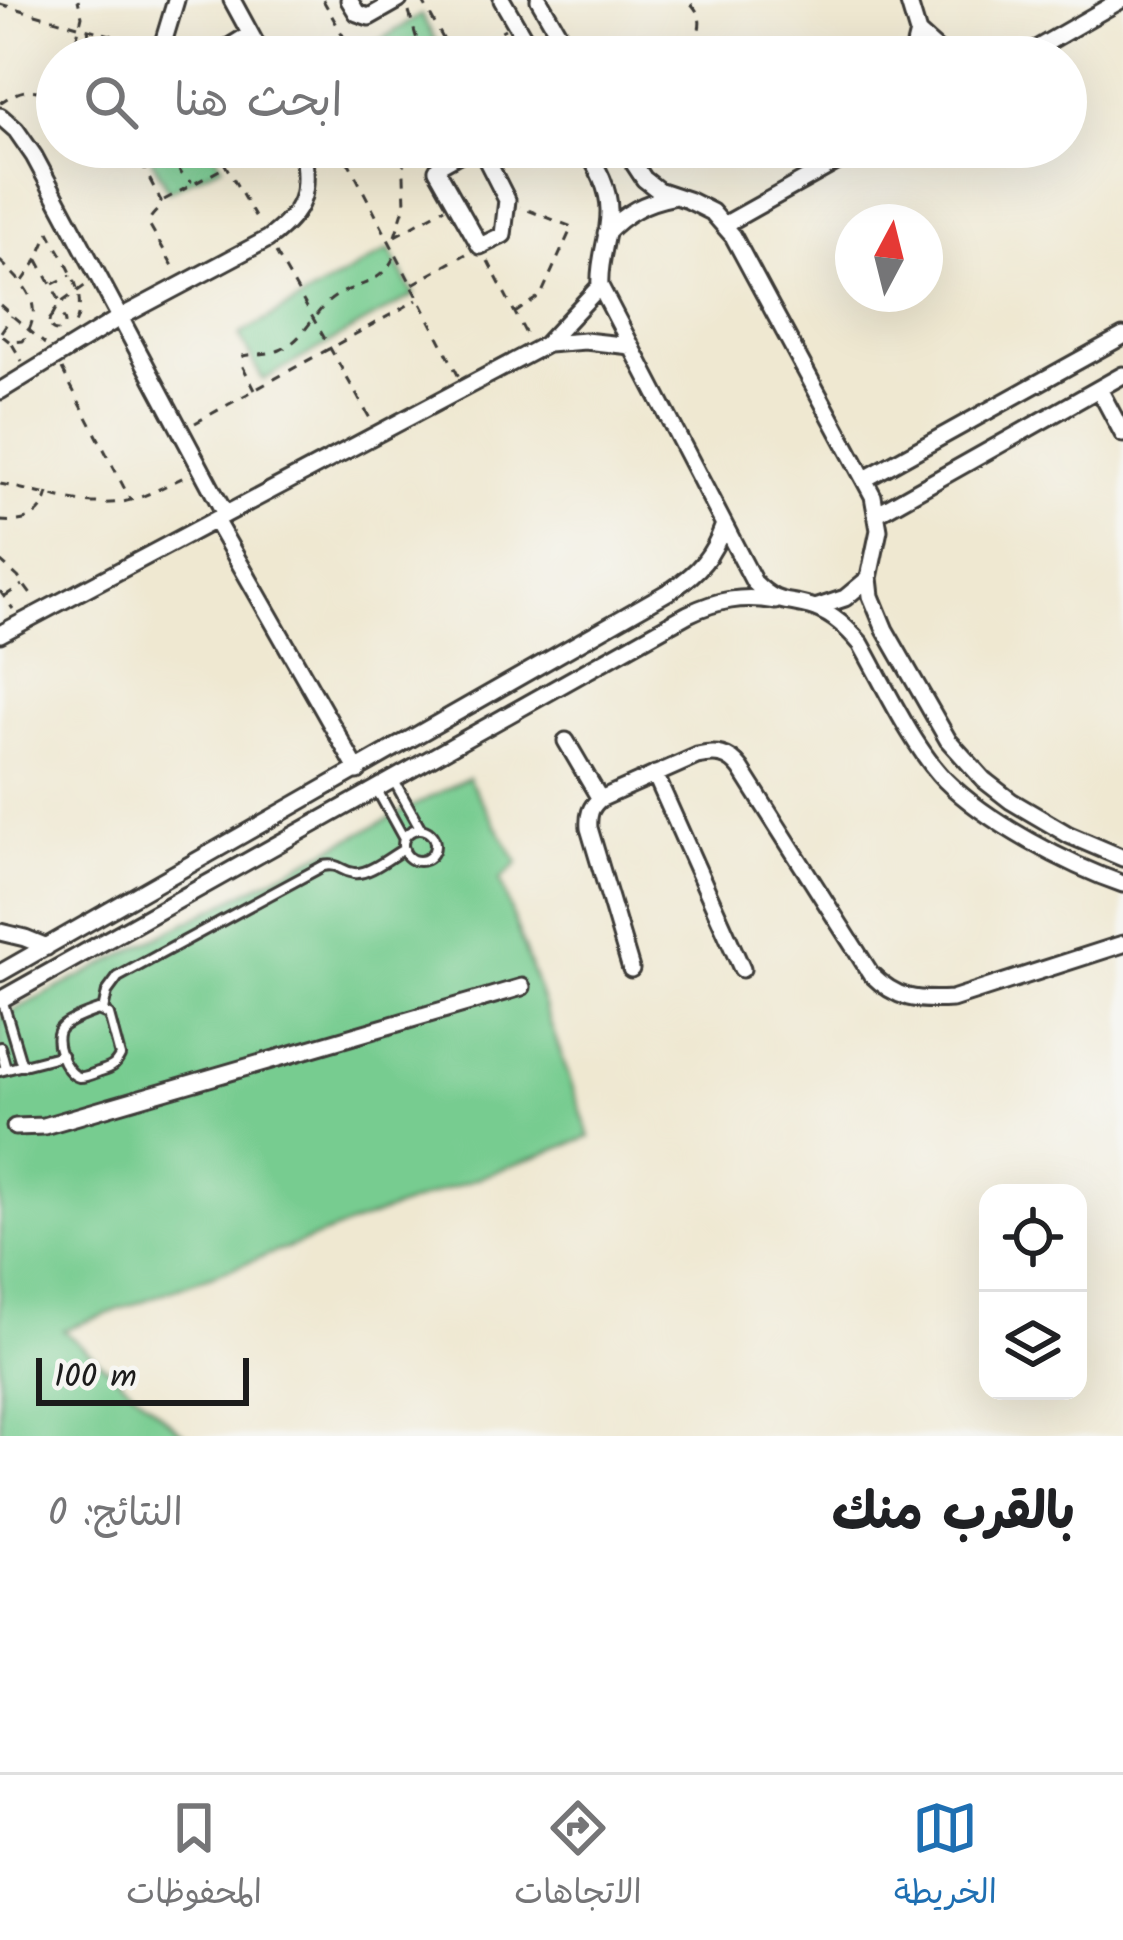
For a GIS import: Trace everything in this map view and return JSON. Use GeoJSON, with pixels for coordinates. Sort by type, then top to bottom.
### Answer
{"type":"FeatureCollection","features":[{"type":"Feature","properties":{"kind":"street"},"geometry":{"type":"LineString","coordinates":[[165,36],[176,0]]}},
{"type":"Feature","properties":{"kind":"street"},"geometry":{"type":"LineString","coordinates":[[232,0],[250,34],[247,36]]}},
{"type":"Feature","properties":{"kind":"street"},"geometry":{"type":"LineString","coordinates":[[350,0],[360,16],[369,16],[401,0]]}},
{"type":"Feature","properties":{"kind":"street"},"geometry":{"type":"LineString","coordinates":[[502,0],[523,36]]}},
{"type":"Feature","properties":{"kind":"street"},"geometry":{"type":"LineString","coordinates":[[539,0],[560,36]]}},
{"type":"Feature","properties":{"kind":"street"},"geometry":{"type":"LineString","coordinates":[[908,0],[917,36]]}},
{"type":"Feature","properties":{"kind":"street"},"geometry":{"type":"LineString","coordinates":[[1058,36],[1121,0]]}},
{"type":"Feature","properties":{"kind":"street"},"geometry":{"type":"LineString","coordinates":[[918,33],[921,36]]}},
{"type":"Feature","properties":{"kind":"street"},"geometry":{"type":"LineString","coordinates":[[0,116],[36,160]]}},
{"type":"Feature","properties":{"kind":"street"},"geometry":{"type":"LineString","coordinates":[[40,168],[201,470],[220,517],[358,771]]}},
{"type":"Feature","properties":{"kind":"street"},"geometry":{"type":"LineString","coordinates":[[0,391],[28,374],[55,347],[268,239],[303,203],[305,168]]}},
{"type":"Feature","properties":{"kind":"street"},"geometry":{"type":"LineString","coordinates":[[438,168],[480,246],[503,235],[507,202],[488,168]]}},
{"type":"Feature","properties":{"kind":"street"},"geometry":{"type":"LineString","coordinates":[[595,168],[610,212],[600,286],[754,581],[780,602]]}},
{"type":"Feature","properties":{"kind":"street"},"geometry":{"type":"LineString","coordinates":[[637,168],[644,178],[675,197],[700,205],[733,236],[866,479],[878,513],[871,596],[885,630],[948,740],[984,780],[1040,819],[1123,858]]}},
{"type":"Feature","properties":{"kind":"street"},"geometry":{"type":"LineString","coordinates":[[724,225],[826,168]]}},
{"type":"Feature","properties":{"kind":"street"},"geometry":{"type":"LineString","coordinates":[[606,232],[630,212],[675,197]]}},
{"type":"Feature","properties":{"kind":"street"},"geometry":{"type":"LineString","coordinates":[[0,634],[540,347],[600,286]]}},
{"type":"Feature","properties":{"kind":"street"},"geometry":{"type":"LineString","coordinates":[[866,479],[1123,336]]}},
{"type":"Feature","properties":{"kind":"street"},"geometry":{"type":"LineString","coordinates":[[540,347],[585,341],[631,346]]}},
{"type":"Feature","properties":{"kind":"street"},"geometry":{"type":"LineString","coordinates":[[878,513],[1123,375]]}},
{"type":"Feature","properties":{"kind":"street"},"geometry":{"type":"LineString","coordinates":[[1099,388],[1123,434]]}},
{"type":"Feature","properties":{"kind":"street"},"geometry":{"type":"LineString","coordinates":[[0,973],[691,578],[705,563],[723,526]]}},
{"type":"Feature","properties":{"kind":"street"},"geometry":{"type":"LineString","coordinates":[[815,608],[845,598],[869,578]]}},
{"type":"Feature","properties":{"kind":"street"},"geometry":{"type":"LineString","coordinates":[[661,596],[676,621]]}},
{"type":"Feature","properties":{"kind":"street"},"geometry":{"type":"LineString","coordinates":[[1,1000],[676,621],[723,600],[761,598],[815,608],[833,617],[861,644],[943,778],[1028,839],[1123,884]]}},
{"type":"Feature","properties":{"kind":"street"},"geometry":{"type":"LineString","coordinates":[[861,644],[860,636],[870,625],[885,630]]}},
{"type":"Feature","properties":{"kind":"street"},"geometry":{"type":"LineString","coordinates":[[566,741],[600,799]]}},
{"type":"Feature","properties":{"kind":"street"},"geometry":{"type":"LineString","coordinates":[[632,969],[589,828],[589,813],[600,799],[710,753],[734,759],[871,974],[886,989],[926,1001],[952,999],[1123,944]]}},
{"type":"Feature","properties":{"kind":"street"},"geometry":{"type":"LineString","coordinates":[[655,774],[742,969]]}},
{"type":"Feature","properties":{"kind":"street"},"geometry":{"type":"LineString","coordinates":[[0,932],[47,947]]}},
{"type":"Feature","properties":{"kind":"street"},"geometry":{"type":"LineString","coordinates":[[15,1127],[44,1126],[522,986]]}},
{"type":"Feature","properties":{"kind":"lane"},"geometry":{"type":"LineString","coordinates":[[376,789],[410,857],[420,860],[433,853],[434,838],[421,829],[393,779]]}},
{"type":"Feature","properties":{"kind":"lane"},"geometry":{"type":"LineString","coordinates":[[103,1011],[107,992],[118,977],[323,866],[336,864],[362,872],[404,844],[411,831],[421,829]]}},
{"type":"Feature","properties":{"kind":"lane"},"geometry":{"type":"LineString","coordinates":[[1,1000],[22,1066]]}},
{"type":"Feature","properties":{"kind":"lane"},"geometry":{"type":"LineString","coordinates":[[93,1011],[109,1015],[121,1052],[117,1064],[82,1078],[69,1070],[62,1054],[56,1037],[62,1027],[93,1011]]}},
{"type":"Feature","properties":{"kind":"lane"},"geometry":{"type":"LineString","coordinates":[[0,1047],[3,1071],[62,1054]]}},
{"type":"Feature","properties":{"kind":"path"},"geometry":{"type":"LineString","coordinates":[[77,36],[82,16],[78,0]]}},
{"type":"Feature","properties":{"kind":"path"},"geometry":{"type":"LineString","coordinates":[[323,0],[344,36]]}},
{"type":"Feature","properties":{"kind":"path"},"geometry":{"type":"LineString","coordinates":[[401,0],[416,36]]}},
{"type":"Feature","properties":{"kind":"path"},"geometry":{"type":"LineString","coordinates":[[422,0],[441,36]]}},
{"type":"Feature","properties":{"kind":"path"},"geometry":{"type":"LineString","coordinates":[[686,0],[698,11],[695,36]]}},
{"type":"Feature","properties":{"kind":"path"},"geometry":{"type":"LineString","coordinates":[[3,3],[116,36]]}},
{"type":"Feature","properties":{"kind":"path"},"geometry":{"type":"LineString","coordinates":[[491,36],[515,23]]}},
{"type":"Feature","properties":{"kind":"path"},"geometry":{"type":"LineString","coordinates":[[87,28],[89,36]]}},
{"type":"Feature","properties":{"kind":"path"},"geometry":{"type":"LineString","coordinates":[[0,103],[22,90],[36,92]]}},
{"type":"Feature","properties":{"kind":"path"},"geometry":{"type":"LineString","coordinates":[[143,168],[161,201],[149,224],[183,285]]}},
{"type":"Feature","properties":{"kind":"path"},"geometry":{"type":"LineString","coordinates":[[178,168],[195,183]]}},
{"type":"Feature","properties":{"kind":"path"},"geometry":{"type":"LineString","coordinates":[[161,201],[222,168]]}},
{"type":"Feature","properties":{"kind":"path"},"geometry":{"type":"LineString","coordinates":[[227,168],[378,433]]}},
{"type":"Feature","properties":{"kind":"path"},"geometry":{"type":"LineString","coordinates":[[352,168],[465,387]]}},
{"type":"Feature","properties":{"kind":"path"},"geometry":{"type":"LineString","coordinates":[[395,236],[405,205],[405,168]]}},
{"type":"Feature","properties":{"kind":"path"},"geometry":{"type":"LineString","coordinates":[[507,202],[572,227],[542,295],[515,313]]}},
{"type":"Feature","properties":{"kind":"path"},"geometry":{"type":"LineString","coordinates":[[388,240],[454,203]]}},
{"type":"Feature","properties":{"kind":"path"},"geometry":{"type":"LineString","coordinates":[[22,283],[52,226],[66,217]]}},
{"type":"Feature","properties":{"kind":"path"},"geometry":{"type":"LineString","coordinates":[[49,232],[79,290],[80,314],[55,347]]}},
{"type":"Feature","properties":{"kind":"path"},"geometry":{"type":"LineString","coordinates":[[412,284],[480,246],[515,313],[540,347]]}},
{"type":"Feature","properties":{"kind":"path"},"geometry":{"type":"LineString","coordinates":[[255,390],[241,363],[243,356],[284,348],[332,298],[376,280],[395,253]]}},
{"type":"Feature","properties":{"kind":"path"},"geometry":{"type":"LineString","coordinates":[[37,259],[62,303]]}},
{"type":"Feature","properties":{"kind":"path"},"geometry":{"type":"LineString","coordinates":[[0,262],[22,283],[34,310],[23,341],[10,342]]}},
{"type":"Feature","properties":{"kind":"path"},"geometry":{"type":"LineString","coordinates":[[1,275],[14,275]]}},
{"type":"Feature","properties":{"kind":"path"},"geometry":{"type":"LineString","coordinates":[[52,285],[71,275]]}},
{"type":"Feature","properties":{"kind":"path"},"geometry":{"type":"LineString","coordinates":[[52,316],[64,318],[65,327],[58,332],[48,322],[52,316],[97,277]]}},
{"type":"Feature","properties":{"kind":"path"},"geometry":{"type":"LineString","coordinates":[[180,431],[419,299]]}},
{"type":"Feature","properties":{"kind":"path"},"geometry":{"type":"LineString","coordinates":[[0,305],[36,339],[55,347],[131,500]]}},
{"type":"Feature","properties":{"kind":"path"},"geometry":{"type":"LineString","coordinates":[[12,316],[0,334],[10,342],[28,374]]}},
{"type":"Feature","properties":{"kind":"path"},"geometry":{"type":"LineString","coordinates":[[36,339],[51,329]]}},
{"type":"Feature","properties":{"kind":"path"},"geometry":{"type":"LineString","coordinates":[[0,484],[89,502],[131,500],[201,470]]}},
{"type":"Feature","properties":{"kind":"path"},"geometry":{"type":"LineString","coordinates":[[0,521],[33,518],[46,504],[48,493]]}},
{"type":"Feature","properties":{"kind":"path"},"geometry":{"type":"LineString","coordinates":[[0,561],[23,584],[40,613]]}},
{"type":"Feature","properties":{"kind":"path"},"geometry":{"type":"LineString","coordinates":[[21,623],[2,594],[23,584]]}},
{"type":"Feature","properties":{"kind":"green space"},"geometry":{"type":"Polygon","coordinates":[[[421,15],[433,36],[387,36],[421,15]]]}},
{"type":"Feature","properties":{"kind":"green space"},"geometry":{"type":"Polygon","coordinates":[[[156,168],[216,168],[168,191],[156,168]]]}},
{"type":"Feature","properties":{"kind":"green space"},"geometry":{"type":"Polygon","coordinates":[[[389,250],[414,295],[263,380],[239,335],[389,250]]]}},
{"type":"Feature","properties":{"kind":"green space"},"geometry":{"type":"Polygon","coordinates":[[[468,778],[518,863],[500,880],[590,1137],[63,1330],[186,1436],[0,1436],[0,1018],[468,778]]]}}]}
